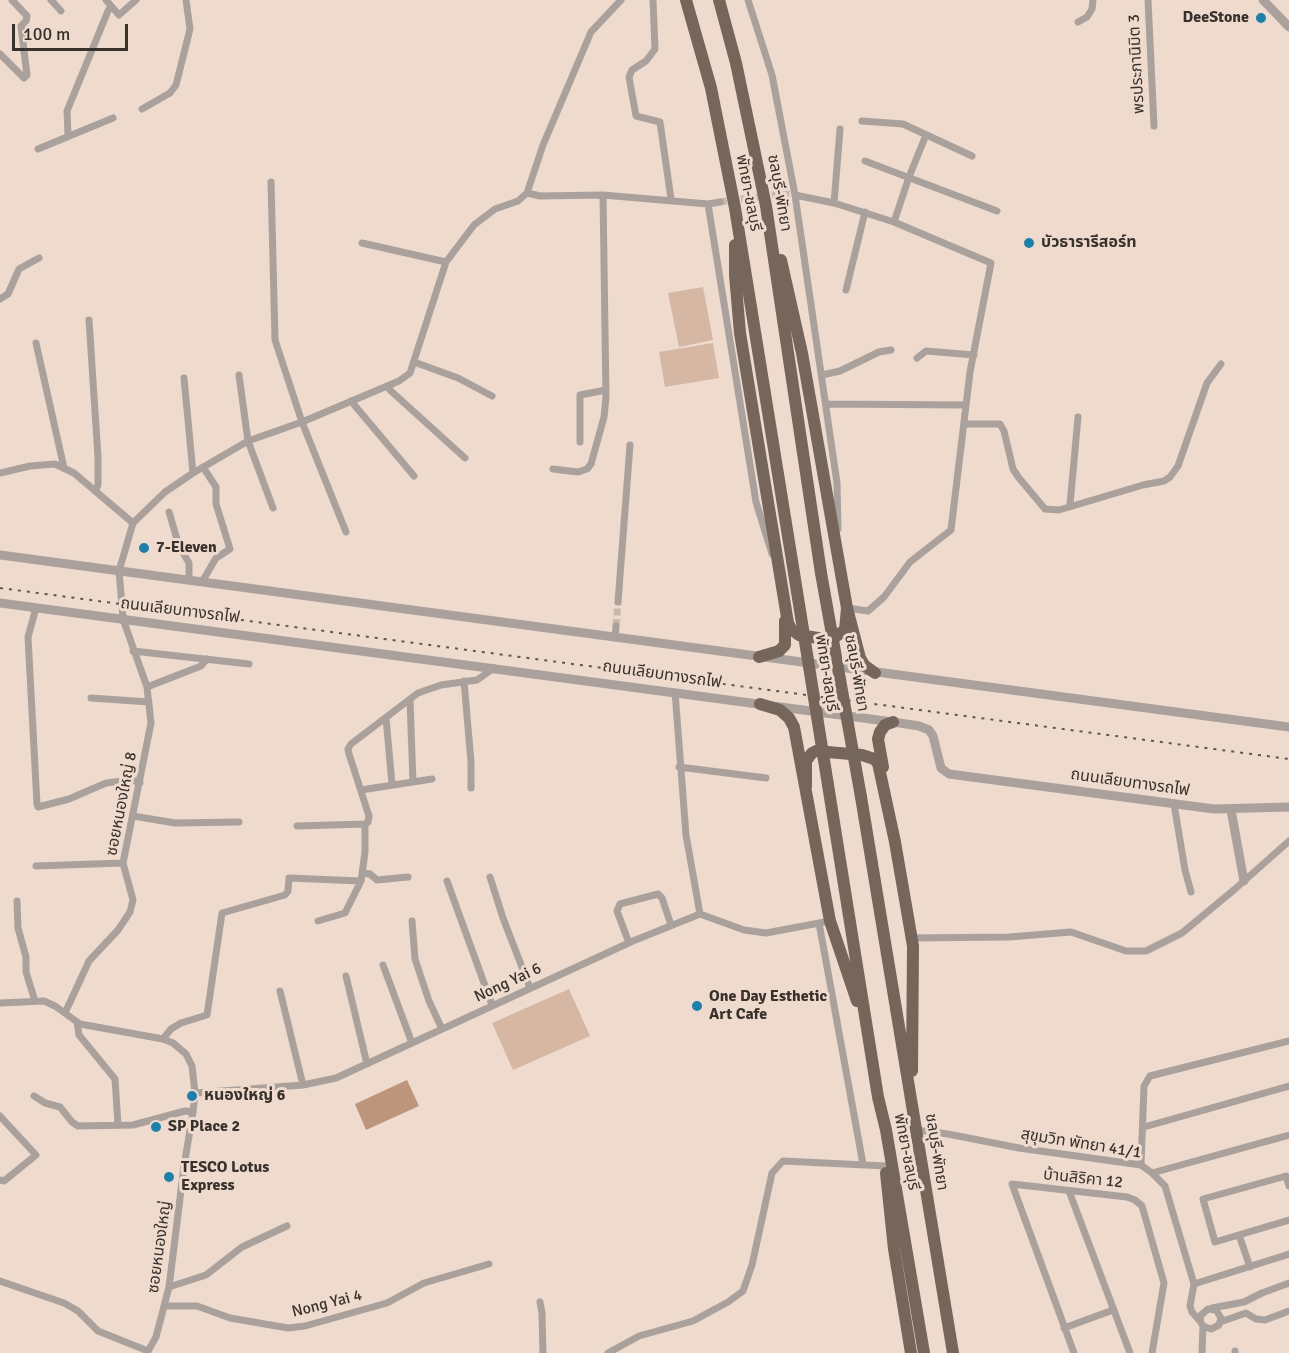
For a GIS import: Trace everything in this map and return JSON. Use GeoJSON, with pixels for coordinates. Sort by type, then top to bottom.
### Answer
{"type":"FeatureCollection","features":[{"type":"Feature","properties":{"kind":"highway","name":"พัทยา-ชลบุรี"},"geometry":{"type":"LineString","coordinates":[[686,0],[711,88],[735,208],[878,1097],[886,1130],[924,1353]]}},
{"type":"Feature","properties":{"kind":"highway","name":"ชลบุรี-พัทยา"},"geometry":{"type":"LineString","coordinates":[[719,0],[736,63],[766,206],[821,573],[861,797],[953,1353]]}},
{"type":"Feature","properties":{"kind":"highway"},"geometry":{"type":"LineString","coordinates":[[766,206],[794,314],[847,608],[860,658],[864,665],[874,673]]}},
{"type":"Feature","properties":{"kind":"highway"},"geometry":{"type":"LineString","coordinates":[[735,208],[735,275],[740,333],[788,623],[799,635],[824,639],[835,637],[845,630],[847,608]]}},
{"type":"Feature","properties":{"kind":"highway"},"geometry":{"type":"LineString","coordinates":[[759,657],[779,651],[785,645],[785,610]]}},
{"type":"Feature","properties":{"kind":"highway"},"geometry":{"type":"LineString","coordinates":[[760,704],[780,710],[792,723],[796,733],[806,788],[824,922],[868,1032]]}},
{"type":"Feature","properties":{"kind":"highway"},"geometry":{"type":"LineString","coordinates":[[893,722],[885,725],[878,739],[912,938],[911,1102]]}},
{"type":"Feature","properties":{"kind":"highway"},"geometry":{"type":"LineString","coordinates":[[806,788],[806,761],[816,751],[857,754],[875,760],[879,767],[895,842]]}},
{"type":"Feature","properties":{"kind":"highway"},"geometry":{"type":"LineString","coordinates":[[878,1097],[894,1249],[911,1353]]}},
{"type":"Feature","properties":{"kind":"street"},"geometry":{"type":"LineString","coordinates":[[0,54],[24,78],[27,75],[21,26],[27,16],[12,0]]}},
{"type":"Feature","properties":{"kind":"street"},"geometry":{"type":"LineString","coordinates":[[51,0],[61,10]]}},
{"type":"Feature","properties":{"kind":"street"},"geometry":{"type":"LineString","coordinates":[[106,0],[119,15],[136,0]]}},
{"type":"Feature","properties":{"kind":"street"},"geometry":{"type":"LineString","coordinates":[[142,109],[170,93],[176,85],[190,29],[186,0]]}},
{"type":"Feature","properties":{"kind":"street"},"geometry":{"type":"LineString","coordinates":[[119,571],[133,523],[158,496],[248,441],[302,422],[399,381],[410,373],[446,262],[474,225],[495,209],[518,201],[527,193],[543,145],[591,32],[621,0]]}},
{"type":"Feature","properties":{"kind":"street"},"geometry":{"type":"LineString","coordinates":[[653,0],[655,49],[646,61],[632,70],[629,77],[636,116],[656,120],[661,124],[671,199]]}},
{"type":"Feature","properties":{"kind":"street"},"geometry":{"type":"LineString","coordinates":[[748,0],[772,75],[795,195],[837,483],[838,561]]}},
{"type":"Feature","properties":{"kind":"street"},"geometry":{"type":"LineString","coordinates":[[1078,22],[1087,17],[1092,9],[1093,0]]}},
{"type":"Feature","properties":{"kind":"street","name":"พรประภานิมิต 3"},"geometry":{"type":"LineString","coordinates":[[1148,0],[1154,126]]}},
{"type":"Feature","properties":{"kind":"street"},"geometry":{"type":"LineString","coordinates":[[1263,0],[1289,27]]}},
{"type":"Feature","properties":{"kind":"street"},"geometry":{"type":"LineString","coordinates":[[68,136],[67,111],[111,6]]}},
{"type":"Feature","properties":{"kind":"street"},"geometry":{"type":"LineString","coordinates":[[38,149],[113,118]]}},
{"type":"Feature","properties":{"kind":"street"},"geometry":{"type":"LineString","coordinates":[[862,121],[903,124],[972,156]]}},
{"type":"Feature","properties":{"kind":"street"},"geometry":{"type":"LineString","coordinates":[[834,203],[840,129]]}},
{"type":"Feature","properties":{"kind":"street"},"geometry":{"type":"LineString","coordinates":[[894,222],[926,135]]}},
{"type":"Feature","properties":{"kind":"street"},"geometry":{"type":"LineString","coordinates":[[865,160],[997,211]]}},
{"type":"Feature","properties":{"kind":"street"},"geometry":{"type":"LineString","coordinates":[[271,182],[274,340],[302,422],[346,532]]}},
{"type":"Feature","properties":{"kind":"street"},"geometry":{"type":"LineString","coordinates":[[527,193],[540,196],[603,195],[671,199],[708,204],[720,202]]}},
{"type":"Feature","properties":{"kind":"street"},"geometry":{"type":"LineString","coordinates":[[553,469],[578,472],[591,464],[604,417],[606,390],[603,195]]}},
{"type":"Feature","properties":{"kind":"street"},"geometry":{"type":"LineString","coordinates":[[795,195],[866,212],[991,263],[966,405],[951,530],[909,562],[884,597],[868,611],[847,608]]}},
{"type":"Feature","properties":{"kind":"street"},"geometry":{"type":"LineString","coordinates":[[708,204],[756,502],[780,582]]}},
{"type":"Feature","properties":{"kind":"street"},"geometry":{"type":"LineString","coordinates":[[846,290],[866,212]]}},
{"type":"Feature","properties":{"kind":"street"},"geometry":{"type":"LineString","coordinates":[[362,243],[446,262]]}},
{"type":"Feature","properties":{"kind":"street"},"geometry":{"type":"LineString","coordinates":[[0,299],[8,294],[19,269],[39,258]]}},
{"type":"Feature","properties":{"kind":"street"},"geometry":{"type":"LineString","coordinates":[[89,320],[98,458],[96,490]]}},
{"type":"Feature","properties":{"kind":"street"},"geometry":{"type":"LineString","coordinates":[[36,343],[64,468]]}},
{"type":"Feature","properties":{"kind":"street"},"geometry":{"type":"LineString","coordinates":[[822,375],[840,371],[879,352],[891,350]]}},
{"type":"Feature","properties":{"kind":"street"},"geometry":{"type":"LineString","coordinates":[[917,358],[926,351],[974,355]]}},
{"type":"Feature","properties":{"kind":"street"},"geometry":{"type":"LineString","coordinates":[[414,362],[459,378],[492,396]]}},
{"type":"Feature","properties":{"kind":"street"},"geometry":{"type":"LineString","coordinates":[[964,424],[1000,424],[1004,431],[1013,469],[1045,509],[1059,510],[1070,505],[1164,482],[1170,477],[1178,466],[1207,383],[1221,364]]}},
{"type":"Feature","properties":{"kind":"street"},"geometry":{"type":"LineString","coordinates":[[239,375],[248,441],[273,508]]}},
{"type":"Feature","properties":{"kind":"street"},"geometry":{"type":"LineString","coordinates":[[184,378],[193,473]]}},
{"type":"Feature","properties":{"kind":"street"},"geometry":{"type":"LineString","coordinates":[[387,386],[465,458]]}},
{"type":"Feature","properties":{"kind":"street"},"geometry":{"type":"LineString","coordinates":[[580,442],[580,395],[606,390]]}},
{"type":"Feature","properties":{"kind":"street"},"geometry":{"type":"LineString","coordinates":[[351,401],[414,476]]}},
{"type":"Feature","properties":{"kind":"street"},"geometry":{"type":"LineString","coordinates":[[826,404],[966,405]]}},
{"type":"Feature","properties":{"kind":"street"},"geometry":{"type":"LineString","coordinates":[[1070,505],[1078,417]]}},
{"type":"Feature","properties":{"kind":"street"},"geometry":{"type":"LineString","coordinates":[[618,602],[630,445]]}},
{"type":"Feature","properties":{"kind":"street"},"geometry":{"type":"LineString","coordinates":[[0,473],[30,465],[55,464],[96,490],[133,523]]}},
{"type":"Feature","properties":{"kind":"street"},"geometry":{"type":"LineString","coordinates":[[202,582],[216,558],[230,549],[216,504],[216,487],[203,467]]}},
{"type":"Feature","properties":{"kind":"street"},"geometry":{"type":"LineString","coordinates":[[170,512],[179,546],[189,563],[189,579]]}},
{"type":"Feature","properties":{"kind":"street","name":"ถนนเลียบทางรถไฟ"},"geometry":{"type":"LineString","coordinates":[[0,555],[1289,727]]}},
{"type":"Feature","properties":{"kind":"street","name":"ซอยหนองใหญ่ 8"},"geometry":{"type":"LineString","coordinates":[[65,1013],[89,961],[118,930],[130,912],[133,900],[123,863],[151,723],[147,687],[123,619],[119,571]]}},
{"type":"Feature","properties":{"kind":"street","name":"ถนนเลียบทางรถไฟ"},"geometry":{"type":"LineString","coordinates":[[0,603],[919,726],[929,730],[933,736],[941,768],[949,774],[1231,810],[1289,807]]}},
{"type":"Feature","properties":{"kind":"street"},"geometry":{"type":"LineString","coordinates":[[36,608],[28,637],[36,804],[38,807],[69,799],[106,783],[132,780],[140,783]]}},
{"type":"Feature","properties":{"kind":"street"},"geometry":{"type":"LineString","coordinates":[[615,638],[616,626]]}},
{"type":"Feature","properties":{"kind":"street"},"geometry":{"type":"LineString","coordinates":[[133,651],[249,664]]}},
{"type":"Feature","properties":{"kind":"street"},"geometry":{"type":"LineString","coordinates":[[147,687],[201,666],[207,659]]}},
{"type":"Feature","properties":{"kind":"street"},"geometry":{"type":"LineString","coordinates":[[297,826],[368,822],[369,816],[348,749],[351,744],[418,693],[428,688],[477,680],[486,676],[494,668]]}},
{"type":"Feature","properties":{"kind":"street"},"geometry":{"type":"LineString","coordinates":[[464,681],[471,788]]}},
{"type":"Feature","properties":{"kind":"street"},"geometry":{"type":"LineString","coordinates":[[675,692],[686,835],[700,914],[744,930],[766,933],[824,922],[863,1164]]}},
{"type":"Feature","properties":{"kind":"street"},"geometry":{"type":"LineString","coordinates":[[91,698],[149,702]]}},
{"type":"Feature","properties":{"kind":"street"},"geometry":{"type":"LineString","coordinates":[[410,700],[413,782]]}},
{"type":"Feature","properties":{"kind":"street"},"geometry":{"type":"LineString","coordinates":[[387,718],[392,784]]}},
{"type":"Feature","properties":{"kind":"street"},"geometry":{"type":"LineString","coordinates":[[679,767],[765,778]]}},
{"type":"Feature","properties":{"kind":"street"},"geometry":{"type":"LineString","coordinates":[[361,790],[432,779]]}},
{"type":"Feature","properties":{"kind":"street"},"geometry":{"type":"LineString","coordinates":[[1174,804],[1191,892]]}},
{"type":"Feature","properties":{"kind":"street"},"geometry":{"type":"LineString","coordinates":[[1231,810],[1244,881]]}},
{"type":"Feature","properties":{"kind":"street"},"geometry":{"type":"LineString","coordinates":[[133,816],[175,823],[239,822]]}},
{"type":"Feature","properties":{"kind":"street"},"geometry":{"type":"LineString","coordinates":[[318,921],[345,913],[362,877],[365,852],[364,824]]}},
{"type":"Feature","properties":{"kind":"street"},"geometry":{"type":"LineString","coordinates":[[912,938],[1009,937],[1071,932],[1126,951],[1146,951],[1182,933],[1281,851],[1289,841]]}},
{"type":"Feature","properties":{"kind":"street"},"geometry":{"type":"LineString","coordinates":[[36,866],[123,863]]}},
{"type":"Feature","properties":{"kind":"street"},"geometry":{"type":"LineString","coordinates":[[163,1039],[171,1029],[181,1023],[207,1015],[222,913],[285,895],[288,891],[289,878],[362,877],[370,874],[377,880],[408,876]]}},
{"type":"Feature","properties":{"kind":"street"},"geometry":{"type":"LineString","coordinates":[[490,877],[530,988]]}},
{"type":"Feature","properties":{"kind":"street"},"geometry":{"type":"LineString","coordinates":[[447,881],[492,1005]]}},
{"type":"Feature","properties":{"kind":"street"},"geometry":{"type":"LineString","coordinates":[[628,943],[617,911],[620,904],[658,894],[662,898],[671,925]]}},
{"type":"Feature","properties":{"kind":"street"},"geometry":{"type":"LineString","coordinates":[[17,901],[18,928],[26,957],[26,972],[35,1001]]}},
{"type":"Feature","properties":{"kind":"street","name":"Nong Yai 6"},"geometry":{"type":"LineString","coordinates":[[195,1093],[303,1085],[336,1078],[628,943],[700,914]]}},
{"type":"Feature","properties":{"kind":"street"},"geometry":{"type":"LineString","coordinates":[[412,921],[415,959],[442,1029]]}},
{"type":"Feature","properties":{"kind":"street"},"geometry":{"type":"LineString","coordinates":[[383,965],[412,1043]]}},
{"type":"Feature","properties":{"kind":"street"},"geometry":{"type":"LineString","coordinates":[[346,975],[367,1064]]}},
{"type":"Feature","properties":{"kind":"street"},"geometry":{"type":"LineString","coordinates":[[280,991],[303,1085]]}},
{"type":"Feature","properties":{"kind":"street","name":"ซอยหนองใหญ่"},"geometry":{"type":"LineString","coordinates":[[0,1003],[44,1001],[77,1022],[89,1026],[163,1039],[173,1043],[186,1054],[192,1066],[195,1093],[169,1287],[156,1337],[147,1352]]}},
{"type":"Feature","properties":{"kind":"street"},"geometry":{"type":"LineString","coordinates":[[77,1022],[79,1035],[115,1079],[118,1124]]}},
{"type":"Feature","properties":{"kind":"street"},"geometry":{"type":"LineString","coordinates":[[1141,1165],[1144,1086],[1150,1076],[1289,1041]]}},
{"type":"Feature","properties":{"kind":"street"},"geometry":{"type":"LineString","coordinates":[[1144,1127],[1289,1086]]}},
{"type":"Feature","properties":{"kind":"street"},"geometry":{"type":"LineString","coordinates":[[34,1096],[45,1103],[60,1107],[78,1126],[134,1125],[185,1111],[193,1112]]}},
{"type":"Feature","properties":{"kind":"street"},"geometry":{"type":"LineString","coordinates":[[0,1116],[36,1155],[4,1181],[0,1180]]}},
{"type":"Feature","properties":{"kind":"street","name":"สุขุมวิท พัทยา 41/1"},"geometry":{"type":"LineString","coordinates":[[916,1130],[1031,1150],[1141,1165],[1152,1173],[1165,1186],[1194,1284],[1190,1306],[1202,1324],[1202,1353]]}},
{"type":"Feature","properties":{"kind":"street"},"geometry":{"type":"LineString","coordinates":[[1152,1173],[1289,1135]]}},
{"type":"Feature","properties":{"kind":"street"},"geometry":{"type":"LineString","coordinates":[[608,1353],[639,1336],[693,1321],[743,1291],[752,1265],[772,1173],[783,1161],[886,1166]]}},
{"type":"Feature","properties":{"kind":"street"},"geometry":{"type":"LineString","coordinates":[[1289,1186],[1286,1176],[1203,1199],[1215,1242],[1289,1220]]}},
{"type":"Feature","properties":{"kind":"street","name":"บ้านสิริคา 12"},"geometry":{"type":"LineString","coordinates":[[1064,1328],[1012,1184],[1127,1197],[1142,1206],[1164,1283],[1152,1353]]}},
{"type":"Feature","properties":{"kind":"street"},"geometry":{"type":"LineString","coordinates":[[1069,1191],[1130,1353]]}},
{"type":"Feature","properties":{"kind":"street"},"geometry":{"type":"LineString","coordinates":[[169,1287],[206,1275],[242,1247],[287,1226]]}},
{"type":"Feature","properties":{"kind":"street"},"geometry":{"type":"LineString","coordinates":[[1239,1234],[1250,1267]]}},
{"type":"Feature","properties":{"kind":"street"},"geometry":{"type":"LineString","coordinates":[[1194,1284],[1289,1254]]}},
{"type":"Feature","properties":{"kind":"street","name":"Nong Yai 4"},"geometry":{"type":"LineString","coordinates":[[165,1306],[198,1306],[230,1318],[288,1328],[305,1326],[387,1303],[424,1283],[489,1264]]}},
{"type":"Feature","properties":{"kind":"street"},"geometry":{"type":"LineString","coordinates":[[0,1281],[64,1303],[78,1311],[98,1331],[147,1352]]}},
{"type":"Feature","properties":{"kind":"street"},"geometry":{"type":"LineString","coordinates":[[1246,1313],[1220,1322],[1214,1329],[1208,1329],[1202,1324],[1203,1312],[1211,1308],[1244,1302],[1289,1283]]}},
{"type":"Feature","properties":{"kind":"street"},"geometry":{"type":"LineString","coordinates":[[540,1302],[543,1353]]}},
{"type":"Feature","properties":{"kind":"street"},"geometry":{"type":"LineString","coordinates":[[1244,1302],[1246,1313],[1256,1319],[1265,1320],[1289,1311]]}},
{"type":"Feature","properties":{"kind":"street"},"geometry":{"type":"LineString","coordinates":[[1211,1308],[1219,1313],[1220,1322]]}},
{"type":"Feature","properties":{"kind":"street"},"geometry":{"type":"LineString","coordinates":[[1074,1353],[1064,1328],[1113,1310]]}},
{"type":"Feature","properties":{"kind":"shaded area"},"geometry":{"type":"Polygon","coordinates":[[[703,287],[713,340],[679,347],[668,293],[703,287]]]}},
{"type":"Feature","properties":{"kind":"shaded area"},"geometry":{"type":"Polygon","coordinates":[[[713,343],[719,378],[665,387],[659,352],[713,343]]]}},
{"type":"Feature","properties":{"kind":"shaded area"},"geometry":{"type":"Polygon","coordinates":[[[569,989],[590,1036],[513,1070],[492,1023],[569,989]]]}},
{"type":"Feature","properties":{"kind":"shaded area"},"geometry":{"type":"Polygon","coordinates":[[[407,1080],[419,1106],[366,1130],[355,1104],[407,1080]]]}},
{"type":"Feature","properties":{"kind":"tunnel"},"geometry":{"type":"LineString","coordinates":[[720,202],[781,194],[795,195]]}},
{"type":"Feature","properties":{"kind":"tunnel"},"geometry":{"type":"LineString","coordinates":[[616,626],[618,602]]}},
{"type":"Feature","properties":{"kind":"railway"},"geometry":{"type":"LineString","coordinates":[[0,588],[1289,759]]}},
{"type":"Feature","properties":{"kind":"place","name":"DeeStone"},"geometry":{"type":"Point","coordinates":[1261,18]}},
{"type":"Feature","properties":{"kind":"place","name":"บัวธารารีสอร์ท"},"geometry":{"type":"Point","coordinates":[1029,243]}},
{"type":"Feature","properties":{"kind":"place","name":"7-Eleven"},"geometry":{"type":"Point","coordinates":[144,548]}},
{"type":"Feature","properties":{"kind":"place","name":"One Day Esthetic Art Cafe"},"geometry":{"type":"Point","coordinates":[697,1006]}},
{"type":"Feature","properties":{"kind":"place","name":"หนองใหญ่ 6"},"geometry":{"type":"Point","coordinates":[192,1096]}},
{"type":"Feature","properties":{"kind":"place","name":"SP Place 2"},"geometry":{"type":"Point","coordinates":[156,1127]}},
{"type":"Feature","properties":{"kind":"place","name":"TESCO Lotus Express"},"geometry":{"type":"Point","coordinates":[169,1177]}}]}
